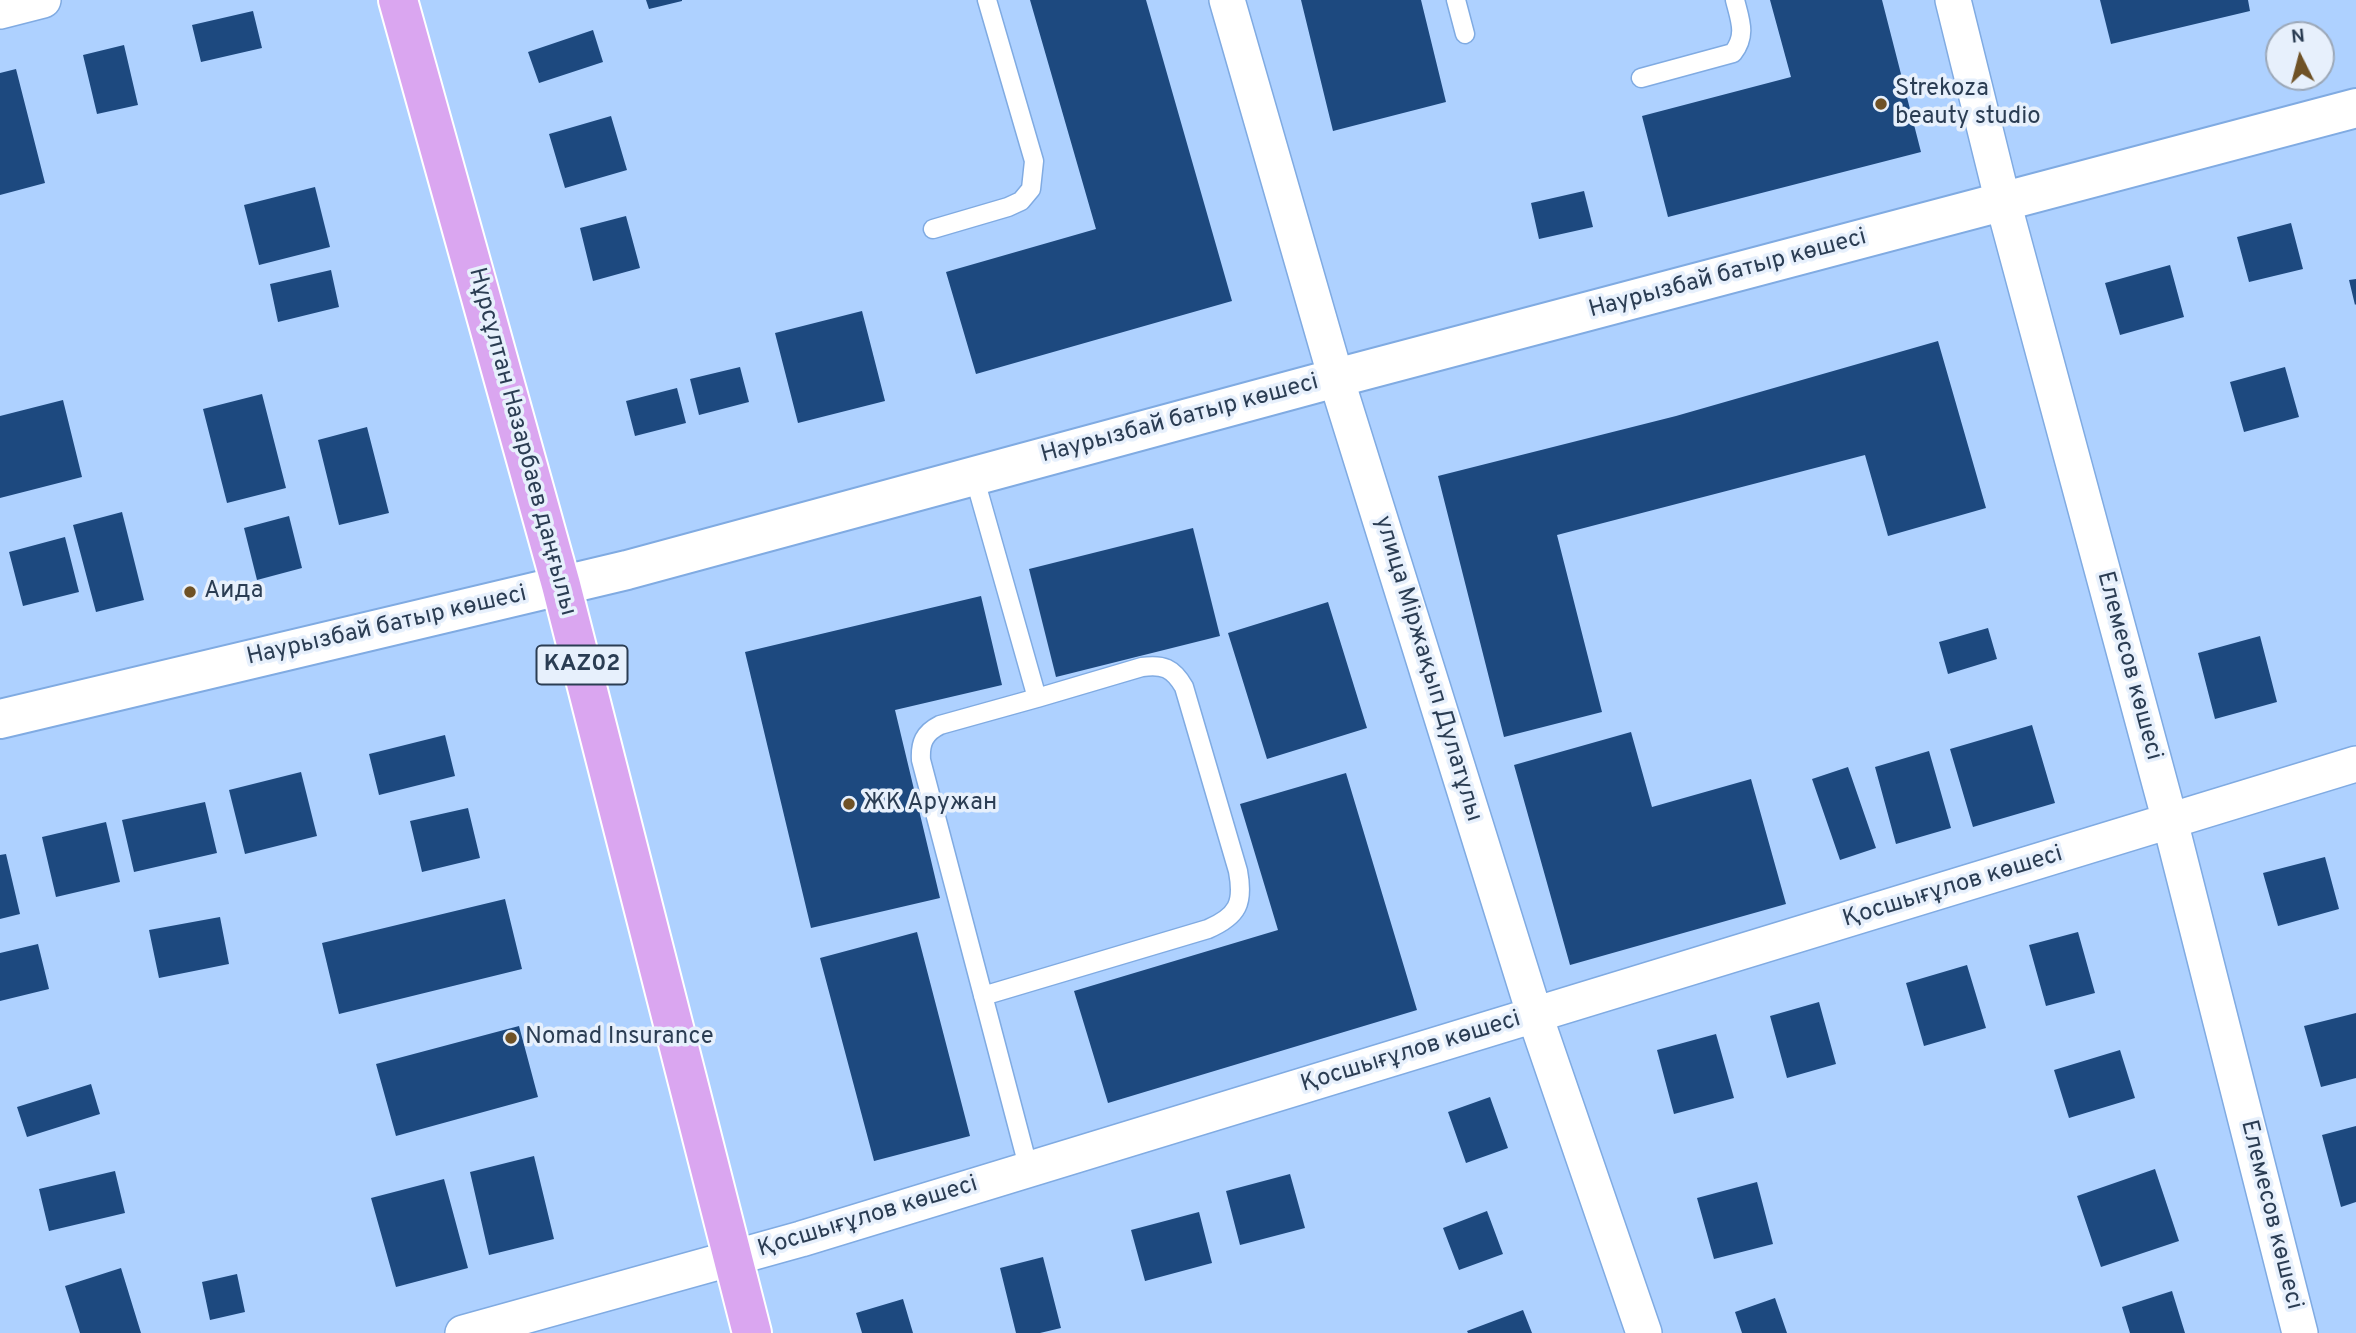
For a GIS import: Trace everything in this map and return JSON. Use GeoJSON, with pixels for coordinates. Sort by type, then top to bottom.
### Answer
{"type":"FeatureCollection","features":[{"type":"Feature","properties":{"kind":"highway","name":"Нұрсұлтан Назарбаев даңғылы"},"geometry":{"type":"LineString","coordinates":[[398,0],[561,585],[752,1333]]}},
{"type":"Feature","properties":{"kind":"street"},"geometry":{"type":"LineString","coordinates":[[0,11],[43,0]]}},
{"type":"Feature","properties":{"kind":"street","name":"улица Міржақып Дулатұлы"},"geometry":{"type":"LineString","coordinates":[[1227,0],[1336,378],[1535,1016],[1644,1333]]}},
{"type":"Feature","properties":{"kind":"street","name":"Елемесов көшесі"},"geometry":{"type":"LineString","coordinates":[[1953,0],[2003,202],[2170,821],[2300,1333]]}},
{"type":"Feature","properties":{"kind":"street","name":"Наурызбай батыр көшесі"},"geometry":{"type":"LineString","coordinates":[[0,719],[627,570],[1336,378],[2356,108]]}},
{"type":"Feature","properties":{"kind":"street","name":"Қосшығұлов көшесі"},"geometry":{"type":"LineString","coordinates":[[463,1333],[732,1258],[1029,1170],[2356,764]]}},
{"type":"Feature","properties":{"kind":"lane"},"geometry":{"type":"LineString","coordinates":[[933,229],[1008,207],[1021,201],[1031,189],[1034,161],[987,0]]}},
{"type":"Feature","properties":{"kind":"lane"},"geometry":{"type":"LineString","coordinates":[[1456,0],[1465,34]]}},
{"type":"Feature","properties":{"kind":"lane"},"geometry":{"type":"LineString","coordinates":[[1641,78],[1733,53],[1742,35],[1735,0]]}},
{"type":"Feature","properties":{"kind":"lane"},"geometry":{"type":"LineString","coordinates":[[974,476],[1037,698]]}},
{"type":"Feature","properties":{"kind":"lane"},"geometry":{"type":"LineString","coordinates":[[983,996],[1208,929],[1225,922],[1237,909],[1241,890],[1238,871],[1184,687],[1168,669],[1155,665],[1142,667],[940,725],[930,730],[920,749],[921,760],[983,996],[1029,1170]]}},
{"type":"Feature","properties":{"kind":"building"},"geometry":{"type":"Polygon","coordinates":[[[646,0],[682,0],[682,1],[649,9],[646,0]]]}},
{"type":"Feature","properties":{"kind":"building"},"geometry":{"type":"Polygon","coordinates":[[[1030,0],[1146,0],[1232,301],[976,374],[946,272],[1096,229],[1030,0]]]}},
{"type":"Feature","properties":{"kind":"building"},"geometry":{"type":"Polygon","coordinates":[[[1301,0],[1421,0],[1446,102],[1333,131],[1301,0]]]}},
{"type":"Feature","properties":{"kind":"building"},"geometry":{"type":"Polygon","coordinates":[[[1770,0],[1882,0],[1921,152],[1668,217],[1642,116],[1791,77],[1770,0]]]}},
{"type":"Feature","properties":{"kind":"building"},"geometry":{"type":"Polygon","coordinates":[[[2100,0],[2248,0],[2250,11],[2111,44],[2100,0]]]}},
{"type":"Feature","properties":{"kind":"building"},"geometry":{"type":"Polygon","coordinates":[[[253,11],[262,48],[201,62],[192,25],[253,11]]]}},
{"type":"Feature","properties":{"kind":"building"},"geometry":{"type":"Polygon","coordinates":[[[593,30],[603,62],[539,83],[528,52],[593,30]]]}},
{"type":"Feature","properties":{"kind":"building"},"geometry":{"type":"Polygon","coordinates":[[[124,45],[138,105],[97,114],[83,55],[124,45]]]}},
{"type":"Feature","properties":{"kind":"building"},"geometry":{"type":"Polygon","coordinates":[[[16,69],[45,183],[0,195],[0,73],[16,69]]]}},
{"type":"Feature","properties":{"kind":"building"},"geometry":{"type":"Polygon","coordinates":[[[611,116],[627,170],[565,188],[549,134],[611,116]]]}},
{"type":"Feature","properties":{"kind":"building"},"geometry":{"type":"Polygon","coordinates":[[[315,187],[330,247],[259,265],[244,205],[315,187]]]}},
{"type":"Feature","properties":{"kind":"building"},"geometry":{"type":"Polygon","coordinates":[[[1584,191],[1593,227],[1539,239],[1531,203],[1584,191]]]}},
{"type":"Feature","properties":{"kind":"building"},"geometry":{"type":"Polygon","coordinates":[[[626,216],[640,268],[593,281],[580,228],[626,216]]]}},
{"type":"Feature","properties":{"kind":"building"},"geometry":{"type":"Polygon","coordinates":[[[2291,223],[2303,269],[2249,282],[2237,237],[2291,223]]]}},
{"type":"Feature","properties":{"kind":"building"},"geometry":{"type":"Polygon","coordinates":[[[2170,265],[2184,317],[2120,335],[2105,283],[2170,265]]]}},
{"type":"Feature","properties":{"kind":"building"},"geometry":{"type":"Polygon","coordinates":[[[331,270],[339,307],[278,322],[270,284],[331,270]]]}},
{"type":"Feature","properties":{"kind":"building"},"geometry":{"type":"Polygon","coordinates":[[[2356,279],[2356,304],[2355,305],[2349,280],[2356,279]]]}},
{"type":"Feature","properties":{"kind":"building"},"geometry":{"type":"Polygon","coordinates":[[[862,311],[885,401],[798,423],[775,333],[862,311]]]}},
{"type":"Feature","properties":{"kind":"building"},"geometry":{"type":"Polygon","coordinates":[[[1938,341],[1986,508],[1888,536],[1865,455],[1557,535],[1602,712],[1504,737],[1438,476],[1676,416],[1938,341]]]}},
{"type":"Feature","properties":{"kind":"building"},"geometry":{"type":"Polygon","coordinates":[[[740,367],[749,402],[699,415],[690,379],[740,367]]]}},
{"type":"Feature","properties":{"kind":"building"},"geometry":{"type":"Polygon","coordinates":[[[2285,367],[2299,417],[2244,432],[2230,382],[2285,367]]]}},
{"type":"Feature","properties":{"kind":"building"},"geometry":{"type":"Polygon","coordinates":[[[677,388],[686,423],[635,436],[626,401],[677,388]]]}},
{"type":"Feature","properties":{"kind":"building"},"geometry":{"type":"Polygon","coordinates":[[[262,394],[286,488],[227,503],[203,409],[262,394]]]}},
{"type":"Feature","properties":{"kind":"building"},"geometry":{"type":"Polygon","coordinates":[[[63,400],[82,477],[0,498],[0,416],[63,400]]]}},
{"type":"Feature","properties":{"kind":"building"},"geometry":{"type":"Polygon","coordinates":[[[367,427],[389,513],[339,525],[318,440],[367,427]]]}},
{"type":"Feature","properties":{"kind":"building"},"geometry":{"type":"Polygon","coordinates":[[[122,512],[144,600],[96,612],[73,525],[122,512]]]}},
{"type":"Feature","properties":{"kind":"building"},"geometry":{"type":"Polygon","coordinates":[[[289,516],[302,568],[257,580],[244,528],[289,516]]]}},
{"type":"Feature","properties":{"kind":"building"},"geometry":{"type":"Polygon","coordinates":[[[1193,528],[1220,636],[1056,677],[1029,569],[1193,528]]]}},
{"type":"Feature","properties":{"kind":"building"},"geometry":{"type":"Polygon","coordinates":[[[65,537],[79,592],[23,606],[9,552],[65,537]]]}},
{"type":"Feature","properties":{"kind":"building","name":"ЖК Аружан"},"geometry":{"type":"Polygon","coordinates":[[[981,596],[1002,685],[895,710],[940,898],[811,928],[745,652],[981,596]]]}},
{"type":"Feature","properties":{"kind":"building"},"geometry":{"type":"Polygon","coordinates":[[[1328,602],[1367,728],[1267,759],[1228,633],[1328,602]]]}},
{"type":"Feature","properties":{"kind":"building"},"geometry":{"type":"Polygon","coordinates":[[[1988,628],[1997,659],[1948,674],[1939,642],[1988,628]]]}},
{"type":"Feature","properties":{"kind":"building"},"geometry":{"type":"Polygon","coordinates":[[[2260,636],[2277,702],[2215,719],[2198,653],[2260,636]]]}},
{"type":"Feature","properties":{"kind":"building"},"geometry":{"type":"Polygon","coordinates":[[[2032,725],[2055,803],[1973,827],[1950,749],[2032,725]]]}},
{"type":"Feature","properties":{"kind":"building"},"geometry":{"type":"Polygon","coordinates":[[[1631,732],[1652,807],[1751,779],[1786,904],[1570,965],[1514,765],[1631,732]]]}},
{"type":"Feature","properties":{"kind":"building"},"geometry":{"type":"Polygon","coordinates":[[[445,735],[455,776],[379,795],[369,754],[445,735]]]}},
{"type":"Feature","properties":{"kind":"building"},"geometry":{"type":"Polygon","coordinates":[[[1929,751],[1951,828],[1896,844],[1875,767],[1929,751]]]}},
{"type":"Feature","properties":{"kind":"building"},"geometry":{"type":"Polygon","coordinates":[[[1848,767],[1876,848],[1840,860],[1812,779],[1848,767]]]}},
{"type":"Feature","properties":{"kind":"building"},"geometry":{"type":"Polygon","coordinates":[[[301,772],[317,836],[245,854],[229,790],[301,772]]]}},
{"type":"Feature","properties":{"kind":"building"},"geometry":{"type":"Polygon","coordinates":[[[1346,773],[1417,1010],[1108,1103],[1074,991],[1278,930],[1240,804],[1346,773]]]}},
{"type":"Feature","properties":{"kind":"building"},"geometry":{"type":"Polygon","coordinates":[[[205,802],[217,853],[134,872],[122,820],[205,802]]]}},
{"type":"Feature","properties":{"kind":"building"},"geometry":{"type":"Polygon","coordinates":[[[468,808],[480,858],[422,872],[410,821],[468,808]]]}},
{"type":"Feature","properties":{"kind":"building"},"geometry":{"type":"Polygon","coordinates":[[[106,822],[120,882],[56,897],[42,837],[106,822]]]}},
{"type":"Feature","properties":{"kind":"building"},"geometry":{"type":"Polygon","coordinates":[[[6,854],[20,914],[0,919],[0,855],[6,854]]]}},
{"type":"Feature","properties":{"kind":"building"},"geometry":{"type":"Polygon","coordinates":[[[2325,857],[2339,909],[2278,926],[2263,873],[2325,857]]]}},
{"type":"Feature","properties":{"kind":"building"},"geometry":{"type":"Polygon","coordinates":[[[505,899],[522,969],[339,1014],[322,943],[505,899]]]}},
{"type":"Feature","properties":{"kind":"building"},"geometry":{"type":"Polygon","coordinates":[[[220,917],[229,964],[159,978],[149,930],[220,917]]]}},
{"type":"Feature","properties":{"kind":"building"},"geometry":{"type":"Polygon","coordinates":[[[917,932],[970,1136],[874,1161],[820,958],[917,932]]]}},
{"type":"Feature","properties":{"kind":"building"},"geometry":{"type":"Polygon","coordinates":[[[2078,932],[2095,993],[2046,1006],[2029,945],[2078,932]]]}},
{"type":"Feature","properties":{"kind":"building"},"geometry":{"type":"Polygon","coordinates":[[[38,944],[49,989],[0,1001],[0,953],[38,944]]]}},
{"type":"Feature","properties":{"kind":"building"},"geometry":{"type":"Polygon","coordinates":[[[1967,965],[1986,1028],[1924,1046],[1906,983],[1967,965]]]}},
{"type":"Feature","properties":{"kind":"building"},"geometry":{"type":"Polygon","coordinates":[[[1819,1002],[1836,1064],[1787,1078],[1770,1016],[1819,1002]]]}},
{"type":"Feature","properties":{"kind":"building"},"geometry":{"type":"Polygon","coordinates":[[[2356,1013],[2356,1078],[2321,1087],[2304,1026],[2356,1013]]]}},
{"type":"Feature","properties":{"kind":"building"},"geometry":{"type":"Polygon","coordinates":[[[519,1026],[538,1097],[396,1136],[376,1064],[519,1026]]]}},
{"type":"Feature","properties":{"kind":"building"},"geometry":{"type":"Polygon","coordinates":[[[1716,1034],[1734,1098],[1674,1114],[1657,1050],[1716,1034]]]}},
{"type":"Feature","properties":{"kind":"building"},"geometry":{"type":"Polygon","coordinates":[[[2120,1050],[2135,1098],[2069,1118],[2054,1070],[2120,1050]]]}},
{"type":"Feature","properties":{"kind":"building"},"geometry":{"type":"Polygon","coordinates":[[[91,1084],[100,1114],[27,1137],[17,1107],[91,1084]]]}},
{"type":"Feature","properties":{"kind":"building"},"geometry":{"type":"Polygon","coordinates":[[[1490,1097],[1508,1148],[1466,1163],[1448,1112],[1490,1097]]]}},
{"type":"Feature","properties":{"kind":"building"},"geometry":{"type":"Polygon","coordinates":[[[2356,1126],[2356,1202],[2341,1207],[2322,1135],[2356,1126]]]}},
{"type":"Feature","properties":{"kind":"building"},"geometry":{"type":"Polygon","coordinates":[[[534,1156],[554,1239],[489,1255],[470,1172],[534,1156]]]}},
{"type":"Feature","properties":{"kind":"building"},"geometry":{"type":"Polygon","coordinates":[[[2155,1169],[2179,1241],[2101,1267],[2077,1196],[2155,1169]]]}},
{"type":"Feature","properties":{"kind":"building"},"geometry":{"type":"Polygon","coordinates":[[[115,1171],[125,1213],[49,1231],[39,1189],[115,1171]]]}},
{"type":"Feature","properties":{"kind":"building"},"geometry":{"type":"Polygon","coordinates":[[[1290,1174],[1305,1228],[1240,1245],[1226,1191],[1290,1174]]]}},
{"type":"Feature","properties":{"kind":"building"},"geometry":{"type":"Polygon","coordinates":[[[444,1179],[468,1268],[396,1287],[371,1198],[444,1179]]]}},
{"type":"Feature","properties":{"kind":"building"},"geometry":{"type":"Polygon","coordinates":[[[1757,1182],[1773,1244],[1714,1259],[1697,1198],[1757,1182]]]}},
{"type":"Feature","properties":{"kind":"building"},"geometry":{"type":"Polygon","coordinates":[[[1487,1211],[1503,1254],[1459,1270],[1443,1228],[1487,1211]]]}},
{"type":"Feature","properties":{"kind":"building"},"geometry":{"type":"Polygon","coordinates":[[[1199,1212],[1212,1263],[1145,1281],[1131,1230],[1199,1212]]]}},
{"type":"Feature","properties":{"kind":"building"},"geometry":{"type":"Polygon","coordinates":[[[1043,1257],[1061,1328],[1040,1333],[1016,1333],[1000,1268],[1043,1257]]]}},
{"type":"Feature","properties":{"kind":"building"},"geometry":{"type":"Polygon","coordinates":[[[121,1268],[141,1333],[80,1333],[65,1286],[121,1268]]]}},
{"type":"Feature","properties":{"kind":"building"},"geometry":{"type":"Polygon","coordinates":[[[237,1274],[245,1312],[210,1320],[202,1282],[237,1274]]]}},
{"type":"Feature","properties":{"kind":"building"},"geometry":{"type":"Polygon","coordinates":[[[2172,1291],[2185,1333],[2130,1333],[2122,1307],[2172,1291]]]}},
{"type":"Feature","properties":{"kind":"building"},"geometry":{"type":"Polygon","coordinates":[[[1775,1298],[1787,1333],[1742,1333],[1735,1312],[1775,1298]]]}},
{"type":"Feature","properties":{"kind":"building"},"geometry":{"type":"Polygon","coordinates":[[[903,1299],[913,1333],[862,1333],[856,1313],[903,1299]]]}},
{"type":"Feature","properties":{"kind":"building"},"geometry":{"type":"Polygon","coordinates":[[[1523,1310],[1532,1333],[1467,1331],[1523,1310]]]}},
{"type":"Feature","properties":{"kind":"place","name":"Strekoza beauty studio"},"geometry":{"type":"Point","coordinates":[1881,104]}},
{"type":"Feature","properties":{"kind":"place","name":"Аида"},"geometry":{"type":"Point","coordinates":[190,592]}},
{"type":"Feature","properties":{"kind":"place","name":"ЖК Аружан"},"geometry":{"type":"Point","coordinates":[849,804]}},
{"type":"Feature","properties":{"kind":"place","name":"Nomad Insurance"},"geometry":{"type":"Point","coordinates":[511,1038]}}]}
